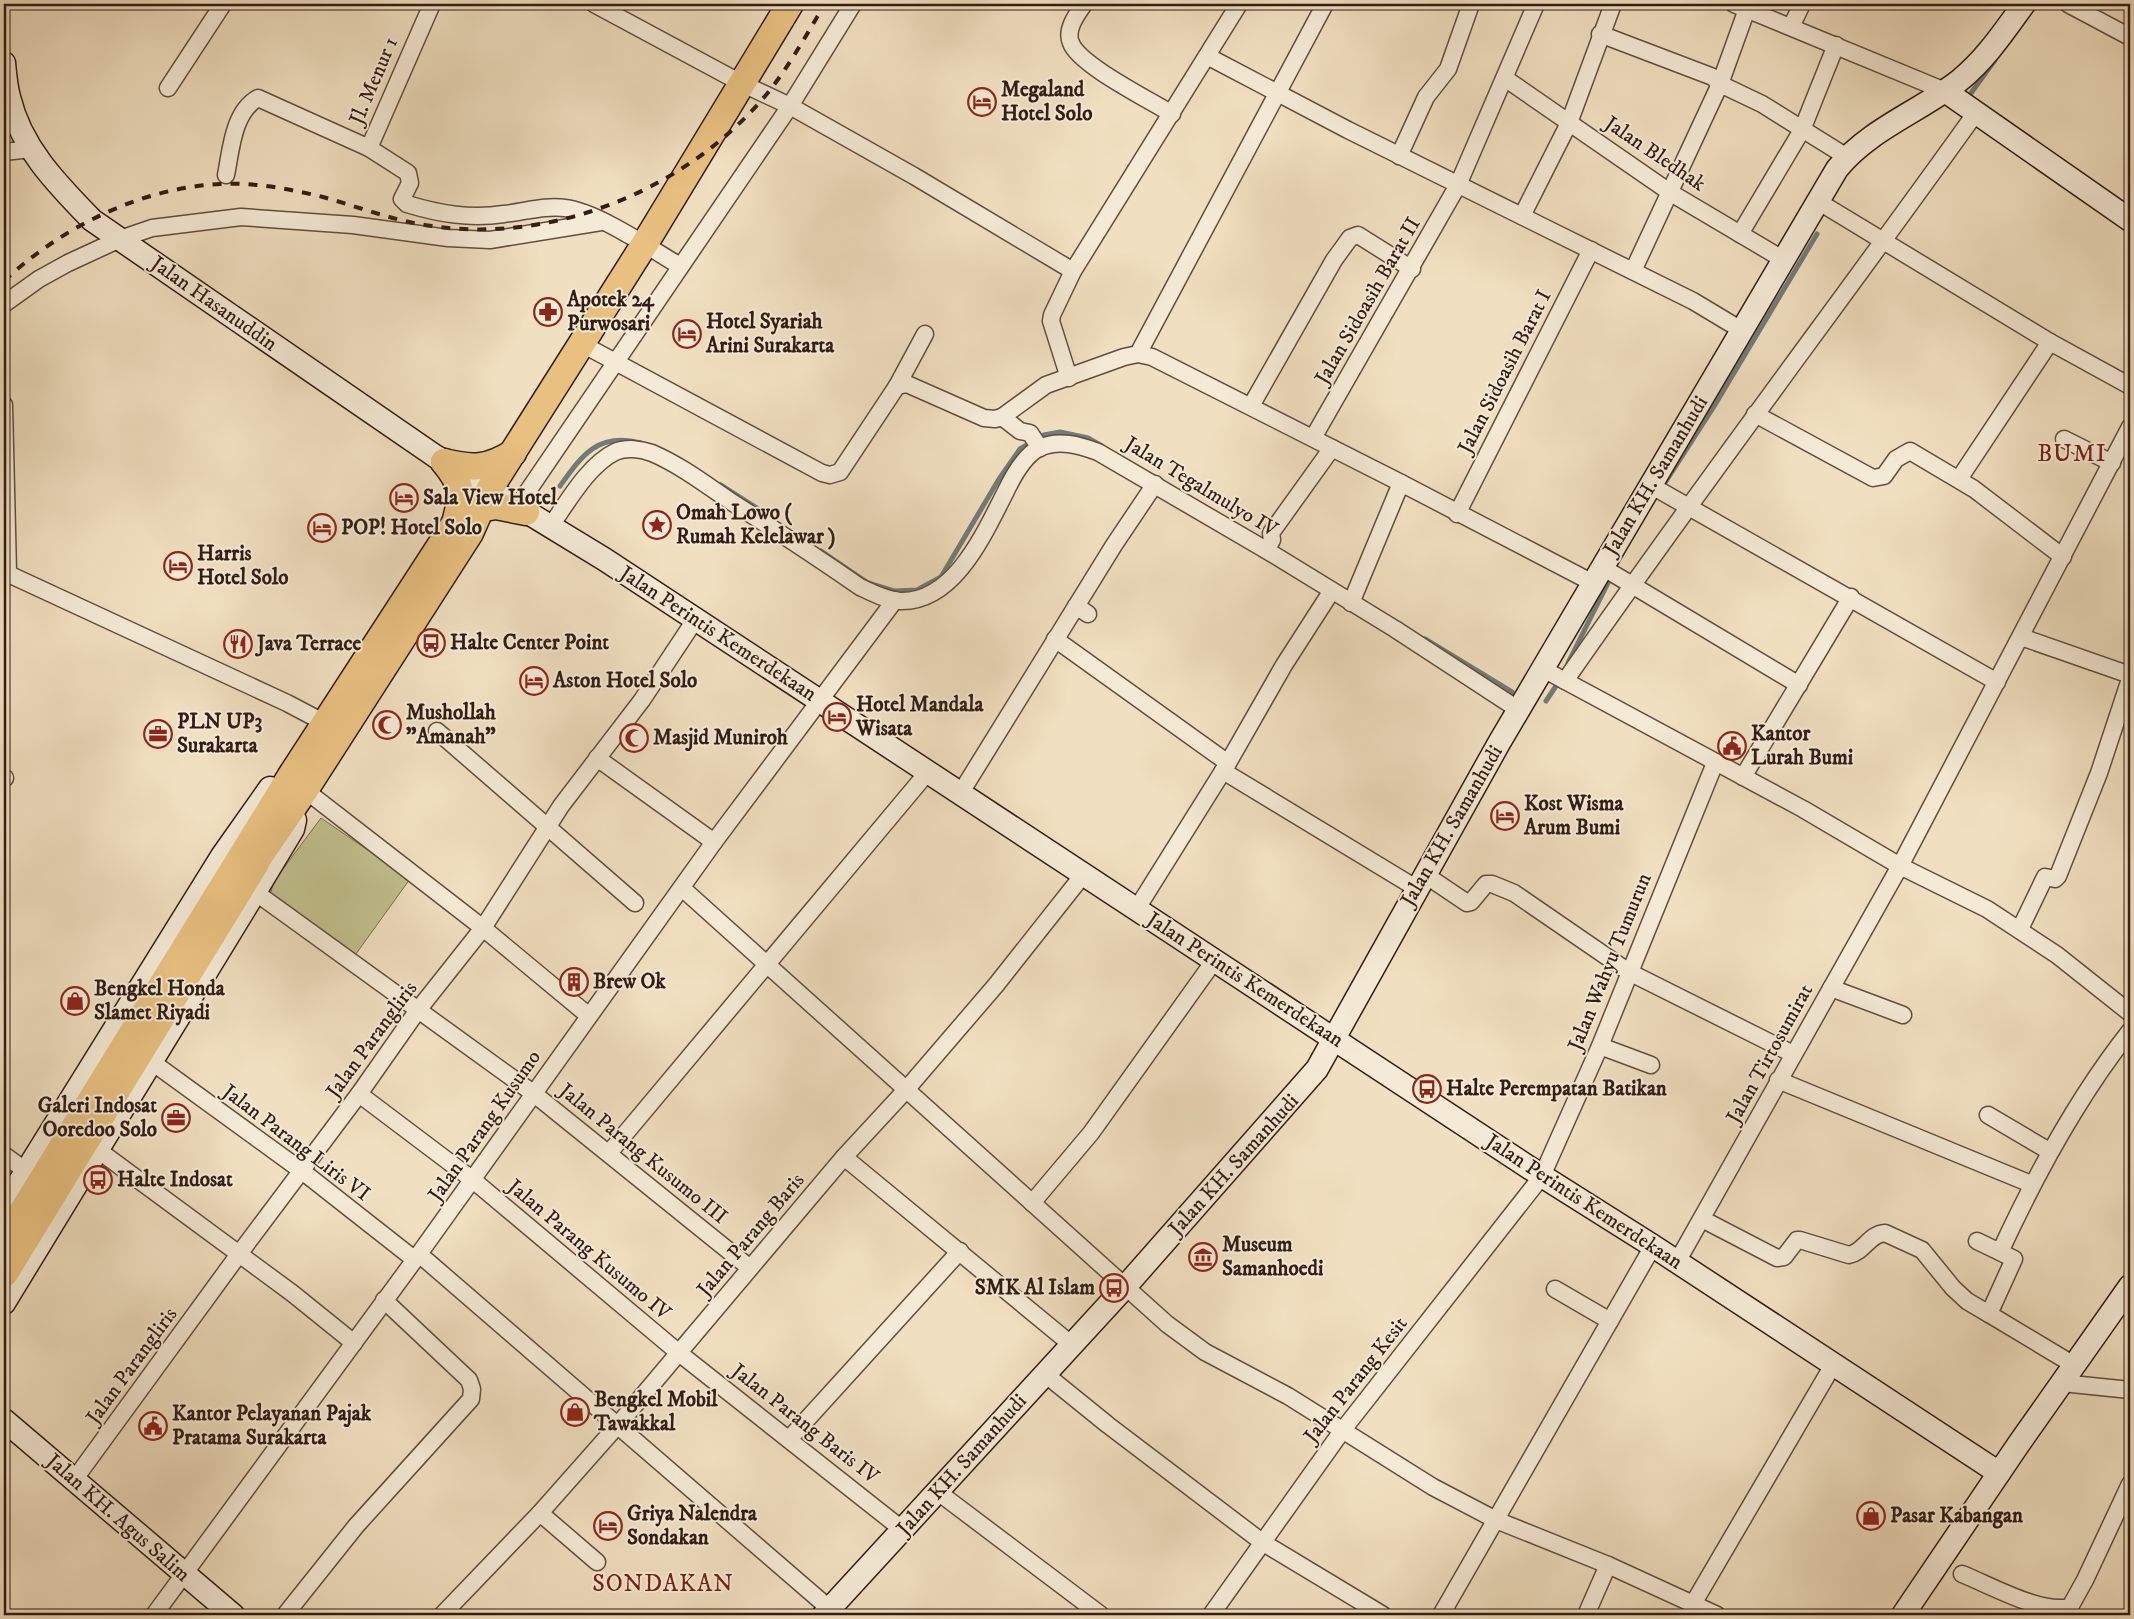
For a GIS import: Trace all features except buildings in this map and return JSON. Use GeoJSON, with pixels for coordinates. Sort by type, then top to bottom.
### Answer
{"type":"FeatureCollection","features":[{"type":"Feature","properties":{"kind":"highway"},"geometry":{"type":"LineString","coordinates":[[4,1273],[249,859]]}},
{"type":"Feature","properties":{"kind":"main road"},"geometry":{"type":"LineString","coordinates":[[4,1241],[249,859],[324,724],[512,453],[644,245],[790,4]]}},
{"type":"Feature","properties":{"kind":"main road","name":"Jalan KH. Samanhudi"},"geometry":{"type":"LineString","coordinates":[[827,1612],[1125,1287],[1317,1069],[1420,881],[1519,710],[1556,676],[1598,575],[1659,490],[1743,331],[1837,169],[1847,156],[1887,128],[1961,103],[1962,79],[1993,46],[2024,4]]}},
{"type":"Feature","properties":{"kind":"main road","name":"Jalan Hasanuddin"},"geometry":{"type":"LineString","coordinates":[[4,63],[8,97],[31,149],[51,178],[81,210],[120,239],[444,462],[473,508]]}},
{"type":"Feature","properties":{"kind":"main road"},"geometry":{"type":"LineString","coordinates":[[1961,103],[2130,220]]}},
{"type":"Feature","properties":{"kind":"main road"},"geometry":{"type":"LineString","coordinates":[[444,462],[464,467],[486,466],[512,453]]}},
{"type":"Feature","properties":{"kind":"main road"},"geometry":{"type":"LineString","coordinates":[[444,462],[458,479],[460,503],[473,508],[521,508],[511,480],[512,453]]}},
{"type":"Feature","properties":{"kind":"main road"},"geometry":{"type":"LineString","coordinates":[[249,859],[305,790],[470,533],[473,508]]}},
{"type":"Feature","properties":{"kind":"main road","name":"Jalan Perintis Kemerdekaan"},"geometry":{"type":"LineString","coordinates":[[521,508],[1999,1473]]}},
{"type":"Feature","properties":{"kind":"main road"},"geometry":{"type":"LineString","coordinates":[[4,1207],[222,856],[282,770],[324,724]]}},
{"type":"Feature","properties":{"kind":"main road"},"geometry":{"type":"LineString","coordinates":[[4,1303],[293,829],[305,790]]}},
{"type":"Feature","properties":{"kind":"main road"},"geometry":{"type":"LineString","coordinates":[[1904,1615],[1999,1473],[2130,1286]]}},
{"type":"Feature","properties":{"kind":"main road","name":"Jalan KH. Agus Salim"},"geometry":{"type":"LineString","coordinates":[[6,1423],[233,1615]]}},
{"type":"Feature","properties":{"kind":"street"},"geometry":{"type":"LineString","coordinates":[[168,88],[223,4]]}},
{"type":"Feature","properties":{"kind":"street","name":"Jl. Menur 1"},"geometry":{"type":"LineString","coordinates":[[368,148],[432,4]]}},
{"type":"Feature","properties":{"kind":"street"},"geometry":{"type":"LineString","coordinates":[[594,4],[741,83],[790,106],[923,181],[1073,271]]}},
{"type":"Feature","properties":{"kind":"street"},"geometry":{"type":"LineString","coordinates":[[521,508],[614,363],[790,106],[853,4]]}},
{"type":"Feature","properties":{"kind":"street"},"geometry":{"type":"LineString","coordinates":[[1084,4],[1070,30],[1070,43],[1081,57],[1172,114]]}},
{"type":"Feature","properties":{"kind":"street"},"geometry":{"type":"LineString","coordinates":[[1069,378],[1051,321],[1052,315],[1073,271],[1239,4]]}},
{"type":"Feature","properties":{"kind":"street"},"geometry":{"type":"LineString","coordinates":[[1138,354],[1325,4]]}},
{"type":"Feature","properties":{"kind":"street"},"geometry":{"type":"LineString","coordinates":[[1399,156],[1426,97],[1448,69],[1471,4]]}},
{"type":"Feature","properties":{"kind":"street","name":"Jalan Sidoasih Barat II"},"geometry":{"type":"LineString","coordinates":[[1313,438],[1412,269],[1458,185],[1506,79],[1536,4]]}},
{"type":"Feature","properties":{"kind":"street"},"geometry":{"type":"LineString","coordinates":[[1522,216],[1569,123],[1600,34],[1613,4]]}},
{"type":"Feature","properties":{"kind":"street"},"geometry":{"type":"LineString","coordinates":[[1792,27],[1802,4]]}},
{"type":"Feature","properties":{"kind":"street"},"geometry":{"type":"LineString","coordinates":[[2068,4],[2130,37]]}},
{"type":"Feature","properties":{"kind":"street"},"geometry":{"type":"LineString","coordinates":[[1633,272],[1720,84],[1740,6],[1836,45],[1961,103],[1884,241],[1688,506],[1633,584],[1556,676],[1715,764],[1804,809],[1900,866],[1987,909],[2020,929],[2056,955],[2130,1013]]}},
{"type":"Feature","properties":{"kind":"street"},"geometry":{"type":"LineString","coordinates":[[1600,34],[1713,77],[1720,84],[1762,104],[1847,156]]}},
{"type":"Feature","properties":{"kind":"street"},"geometry":{"type":"LineString","coordinates":[[1740,234],[1802,130],[1836,45]]}},
{"type":"Feature","properties":{"kind":"street"},"geometry":{"type":"LineString","coordinates":[[1207,56],[1399,156],[1715,312],[1743,331]]}},
{"type":"Feature","properties":{"kind":"street","name":"Jalan Bledhak"},"geometry":{"type":"LineString","coordinates":[[1506,79],[1569,123],[1624,158],[1671,193],[1784,260]]}},
{"type":"Feature","properties":{"kind":"street"},"geometry":{"type":"LineString","coordinates":[[226,175],[237,126],[246,108],[258,98],[368,148],[410,174],[410,183],[402,199],[405,203],[462,217],[483,217],[562,207],[582,213],[601,222],[680,266]]}},
{"type":"Feature","properties":{"kind":"street"},"geometry":{"type":"LineString","coordinates":[[4,152],[31,149]]}},
{"type":"Feature","properties":{"kind":"street"},"geometry":{"type":"LineString","coordinates":[[1818,202],[2050,342],[2130,386]]}},
{"type":"Feature","properties":{"kind":"street"},"geometry":{"type":"LineString","coordinates":[[4,304],[46,275],[120,239],[152,228],[241,217],[335,224],[448,238],[490,240],[601,222]]}},
{"type":"Feature","properties":{"kind":"street"},"geometry":{"type":"LineString","coordinates":[[1251,406],[1334,260],[1350,238],[1358,235],[1412,269]]}},
{"type":"Feature","properties":{"kind":"street","name":"Jalan Sidoasih Barat I"},"geometry":{"type":"LineString","coordinates":[[1457,514],[1591,250]]}},
{"type":"Feature","properties":{"kind":"street"},"geometry":{"type":"LineString","coordinates":[[582,344],[614,363],[680,395],[830,476],[840,472],[897,386],[925,334]]}},
{"type":"Feature","properties":{"kind":"street"},"geometry":{"type":"LineString","coordinates":[[1959,479],[2050,342]]}},
{"type":"Feature","properties":{"kind":"street"},"geometry":{"type":"LineString","coordinates":[[897,386],[907,384],[984,418],[995,419],[1002,417],[1046,385],[1138,354],[1152,357],[1401,483],[1457,514],[1598,575],[1633,584],[1799,685]]}},
{"type":"Feature","properties":{"kind":"street"},"geometry":{"type":"LineString","coordinates":[[4,405],[6,572],[288,703],[324,724]]}},
{"type":"Feature","properties":{"kind":"street"},"geometry":{"type":"LineString","coordinates":[[1756,414],[1873,478],[1884,476],[1896,459],[1910,451],[1959,479],[2063,557]]}},
{"type":"Feature","properties":{"kind":"street"},"geometry":{"type":"LineString","coordinates":[[550,526],[584,479],[605,459],[615,452],[641,450],[652,453],[688,473],[860,587],[883,598],[895,600],[925,598],[940,589],[959,572],[1035,442],[1002,417]]}},
{"type":"Feature","properties":{"kind":"street","name":"Jalan Tirtosumirat"},"geometry":{"type":"LineString","coordinates":[[1677,1262],[1900,866],[2112,463],[2125,451],[2130,427]]}},
{"type":"Feature","properties":{"kind":"street"},"geometry":{"type":"LineString","coordinates":[[2064,438],[2112,463]]}},
{"type":"Feature","properties":{"kind":"street","name":"Jalan Tegalmulyo IV"},"geometry":{"type":"LineString","coordinates":[[1035,442],[1064,443],[1098,452],[1269,545],[1331,592],[1353,598],[1519,710]]}},
{"type":"Feature","properties":{"kind":"street"},"geometry":{"type":"LineString","coordinates":[[1269,545],[1271,533],[1332,448]]}},
{"type":"Feature","properties":{"kind":"street"},"geometry":{"type":"LineString","coordinates":[[1353,598],[1401,483]]}},
{"type":"Feature","properties":{"kind":"street"},"geometry":{"type":"LineString","coordinates":[[960,794],[1055,639],[1082,610],[1155,484]]}},
{"type":"Feature","properties":{"kind":"street"},"geometry":{"type":"LineString","coordinates":[[1659,490],[1851,597],[1997,682]]}},
{"type":"Feature","properties":{"kind":"street"},"geometry":{"type":"LineString","coordinates":[[1136,910],[1226,767],[1284,665],[1331,592]]}},
{"type":"Feature","properties":{"kind":"street"},"geometry":{"type":"LineString","coordinates":[[1743,777],[1851,597]]}},
{"type":"Feature","properties":{"kind":"street","name":"Jalan Parang Kusumo"},"geometry":{"type":"LineString","coordinates":[[154,1615],[354,1343],[714,842],[895,600]]}},
{"type":"Feature","properties":{"kind":"street","name":"Jalan Parangliris"},"geometry":{"type":"LineString","coordinates":[[74,1480],[239,1254],[360,1094],[418,1010],[482,928],[548,827],[597,758],[642,700],[695,620]]}},
{"type":"Feature","properties":{"kind":"street"},"geometry":{"type":"LineString","coordinates":[[2021,637],[2130,675]]}},
{"type":"Feature","properties":{"kind":"street"},"geometry":{"type":"LineString","coordinates":[[1055,639],[1226,767],[1420,881],[1467,903],[1471,902],[1486,884],[1492,884],[1514,893],[1630,972],[1793,1054]]}},
{"type":"Feature","properties":{"kind":"street"},"geometry":{"type":"LineString","coordinates":[[2020,929],[2044,877],[2055,879],[2058,876],[2099,773],[2130,679]]}},
{"type":"Feature","properties":{"kind":"street"},"geometry":{"type":"LineString","coordinates":[[437,731],[635,903]]}},
{"type":"Feature","properties":{"kind":"street"},"geometry":{"type":"LineString","coordinates":[[597,758],[714,842]]}},
{"type":"Feature","properties":{"kind":"street","name":"Jalan Wahyu Tumurun"},"geometry":{"type":"LineString","coordinates":[[1542,1176],[1600,1046],[1715,764]]}},
{"type":"Feature","properties":{"kind":"street"},"geometry":{"type":"LineString","coordinates":[[609,1153],[927,773]]}},
{"type":"Feature","properties":{"kind":"street"},"geometry":{"type":"LineString","coordinates":[[305,790],[482,928],[589,1016]]}},
{"type":"Feature","properties":{"kind":"street","name":"Jalan Parang Baris"},"geometry":{"type":"LineString","coordinates":[[442,1615],[540,1513],[618,1426],[844,1157],[905,1091],[996,985],[1083,875]]}},
{"type":"Feature","properties":{"kind":"street"},"geometry":{"type":"LineString","coordinates":[[682,888],[905,1091],[1125,1287],[1167,1324],[1205,1352],[1288,1396],[1433,1487],[1496,1520],[1608,1565],[1717,1615]]}},
{"type":"Feature","properties":{"kind":"street","name":"Jalan Parang Kusumo III"},"geometry":{"type":"LineString","coordinates":[[255,892],[533,1093],[750,1268]]}},
{"type":"Feature","properties":{"kind":"street"},"geometry":{"type":"LineString","coordinates":[[1032,1203],[1091,1133],[1214,961]]}},
{"type":"Feature","properties":{"kind":"street"},"geometry":{"type":"LineString","coordinates":[[1831,988],[1903,1015]]}},
{"type":"Feature","properties":{"kind":"street"},"geometry":{"type":"LineString","coordinates":[[2000,1252],[2031,1184],[2049,1151],[2112,1054],[2130,1031]]}},
{"type":"Feature","properties":{"kind":"street"},"geometry":{"type":"LineString","coordinates":[[1600,1046],[1651,1065]]}},
{"type":"Feature","properties":{"kind":"street","name":"Jalan Parang Liris VI"},"geometry":{"type":"LineString","coordinates":[[152,1062],[416,1257],[618,1426],[827,1612]]}},
{"type":"Feature","properties":{"kind":"street"},"geometry":{"type":"LineString","coordinates":[[1778,1080],[2031,1184]]}},
{"type":"Feature","properties":{"kind":"street","name":"Jalan Parang Kusumo IV"},"geometry":{"type":"LineString","coordinates":[[360,1094],[472,1180],[679,1353]]}},
{"type":"Feature","properties":{"kind":"street"},"geometry":{"type":"LineString","coordinates":[[1988,1115],[2049,1151]]}},
{"type":"Feature","properties":{"kind":"street"},"geometry":{"type":"LineString","coordinates":[[98,1150],[292,1293],[354,1343]]}},
{"type":"Feature","properties":{"kind":"street"},"geometry":{"type":"LineString","coordinates":[[4,1155],[26,1171]]}},
{"type":"Feature","properties":{"kind":"street"},"geometry":{"type":"LineString","coordinates":[[844,1157],[1072,1345]]}},
{"type":"Feature","properties":{"kind":"street","name":"Jalan Parang Kesit"},"geometry":{"type":"LineString","coordinates":[[1211,1615],[1342,1431],[1542,1176]]}},
{"type":"Feature","properties":{"kind":"street"},"geometry":{"type":"LineString","coordinates":[[1702,1219],[1777,1258],[1784,1257],[1797,1240],[1804,1240],[1849,1255],[1861,1250],[1877,1235],[1886,1233],[1922,1250],[1953,1288],[1967,1301],[2074,1365]]}},
{"type":"Feature","properties":{"kind":"street"},"geometry":{"type":"LineString","coordinates":[[1976,1241],[2014,1259],[1989,1314]]}},
{"type":"Feature","properties":{"kind":"street"},"geometry":{"type":"LineString","coordinates":[[1441,1615],[1653,1246]]}},
{"type":"Feature","properties":{"kind":"street"},"geometry":{"type":"LineString","coordinates":[[790,1438],[960,1251]]}},
{"type":"Feature","properties":{"kind":"street"},"geometry":{"type":"LineString","coordinates":[[1555,1289],[1610,1321]]}},
{"type":"Feature","properties":{"kind":"street"},"geometry":{"type":"LineString","coordinates":[[285,1615],[356,1526],[470,1399],[472,1389],[469,1380],[384,1300]]}},
{"type":"Feature","properties":{"kind":"street","name":"Jalan Parang Baris IV"},"geometry":{"type":"LineString","coordinates":[[679,1353],[790,1438],[904,1530]]}},
{"type":"Feature","properties":{"kind":"street"},"geometry":{"type":"LineString","coordinates":[[1694,1604],[1833,1365]]}},
{"type":"Feature","properties":{"kind":"street"},"geometry":{"type":"LineString","coordinates":[[1045,1374],[1108,1425],[1262,1542],[1384,1615]]}},
{"type":"Feature","properties":{"kind":"street"},"geometry":{"type":"LineString","coordinates":[[2062,1383],[2130,1390]]}},
{"type":"Feature","properties":{"kind":"street"},"geometry":{"type":"LineString","coordinates":[[1962,1574],[2037,1604],[2064,1608],[2070,1606],[2085,1580],[2130,1484]]}},
{"type":"Feature","properties":{"kind":"street"},"geometry":{"type":"LineString","coordinates":[[938,1492],[1100,1615]]}},
{"type":"Feature","properties":{"kind":"street"},"geometry":{"type":"LineString","coordinates":[[540,1513],[598,1562]]}},
{"type":"Feature","properties":{"kind":"street"},"geometry":{"type":"LineString","coordinates":[[1586,1615],[1608,1565]]}},
{"type":"Feature","properties":{"kind":"shaded area"},"geometry":{"type":"Polygon","coordinates":[[[321,818],[410,879],[353,958],[270,895],[274,881],[321,818]]]}},
{"type":"Feature","properties":{"kind":"waterway"},"geometry":{"type":"LineString","coordinates":[[1966,100],[1995,60]]}},
{"type":"Feature","properties":{"kind":"waterway"},"geometry":{"type":"LineString","coordinates":[[1661,489],[1713,408],[1817,234]]}},
{"type":"Feature","properties":{"kind":"waterway"},"geometry":{"type":"LineString","coordinates":[[821,551],[868,583],[894,591],[917,590],[941,577],[999,479],[1020,449],[1044,435],[1060,432],[1088,438],[1102,446]]}},
{"type":"Feature","properties":{"kind":"waterway"},"geometry":{"type":"LineString","coordinates":[[560,486],[584,456],[602,444],[626,440],[641,443]]}},
{"type":"Feature","properties":{"kind":"waterway"},"geometry":{"type":"LineString","coordinates":[[721,485],[760,510]]}},
{"type":"Feature","properties":{"kind":"waterway"},"geometry":{"type":"LineString","coordinates":[[1568,663],[1611,577]]}},
{"type":"Feature","properties":{"kind":"waterway"},"geometry":{"type":"LineString","coordinates":[[1425,639],[1512,692]]}},
{"type":"Feature","properties":{"kind":"waterway"},"geometry":{"type":"LineString","coordinates":[[1546,701],[1560,680]]}},
{"type":"Feature","properties":{"kind":"railway"},"geometry":{"type":"LineString","coordinates":[[4,281],[51,244],[104,214],[132,202],[190,187],[220,184],[272,187],[323,197],[418,224],[478,229],[525,226],[571,217],[616,202],[658,183],[698,158],[734,128],[766,95],[797,51],[825,4]]}},
{"type":"Feature","properties":{"kind":"place","name":"Megaland Hotel Solo"},"geometry":{"type":"Point","coordinates":[982,102]}},
{"type":"Feature","properties":{"kind":"place","name":"Apotek 24 Purwosari"},"geometry":{"type":"Point","coordinates":[548,312]}},
{"type":"Feature","properties":{"kind":"place","name":"Hotel Syariah Arini Surakarta"},"geometry":{"type":"Point","coordinates":[687,334]}},
{"type":"Feature","properties":{"kind":"place","name":"Sala View Hotel"},"geometry":{"type":"Point","coordinates":[404,498]}},
{"type":"Feature","properties":{"kind":"place","name":"Omah Lowo ( Rumah Kelelawar )"},"geometry":{"type":"Point","coordinates":[657,525]}},
{"type":"Feature","properties":{"kind":"place","name":"POP! Hotel Solo"},"geometry":{"type":"Point","coordinates":[322,528]}},
{"type":"Feature","properties":{"kind":"place","name":"Harris Hotel Solo"},"geometry":{"type":"Point","coordinates":[178,566]}},
{"type":"Feature","properties":{"kind":"place","name":"Halte Center Point"},"geometry":{"type":"Point","coordinates":[431,643]}},
{"type":"Feature","properties":{"kind":"place","name":"Java Terrace"},"geometry":{"type":"Point","coordinates":[238,644]}},
{"type":"Feature","properties":{"kind":"place","name":"Aston Hotel Solo"},"geometry":{"type":"Point","coordinates":[534,681]}},
{"type":"Feature","properties":{"kind":"place","name":"Hotel Mandala Wisata"},"geometry":{"type":"Point","coordinates":[837,717]}},
{"type":"Feature","properties":{"kind":"place","name":"Mushollah \"Amanah\""},"geometry":{"type":"Point","coordinates":[387,725]}},
{"type":"Feature","properties":{"kind":"place","name":"PLN UP3 Surakarta"},"geometry":{"type":"Point","coordinates":[158,734]}},
{"type":"Feature","properties":{"kind":"place","name":"Masjid Muniroh"},"geometry":{"type":"Point","coordinates":[634,738]}},
{"type":"Feature","properties":{"kind":"place","name":"Kantor Lurah Bumi"},"geometry":{"type":"Point","coordinates":[1732,746]}},
{"type":"Feature","properties":{"kind":"place","name":"Kost Wisma Arum Bumi"},"geometry":{"type":"Point","coordinates":[1505,816]}},
{"type":"Feature","properties":{"kind":"place","name":"Brew Ok"},"geometry":{"type":"Point","coordinates":[574,982]}},
{"type":"Feature","properties":{"kind":"place","name":"Bengkel Honda Slamet Riyadi"},"geometry":{"type":"Point","coordinates":[75,1001]}},
{"type":"Feature","properties":{"kind":"place","name":"Halte Perempatan Batikan"},"geometry":{"type":"Point","coordinates":[1427,1089]}},
{"type":"Feature","properties":{"kind":"place","name":"Galeri Indosat Ooredoo Solo"},"geometry":{"type":"Point","coordinates":[176,1118]}},
{"type":"Feature","properties":{"kind":"place","name":"Halte Indosat"},"geometry":{"type":"Point","coordinates":[98,1180]}},
{"type":"Feature","properties":{"kind":"place","name":"Museum Samanhoedi"},"geometry":{"type":"Point","coordinates":[1203,1257]}},
{"type":"Feature","properties":{"kind":"place","name":"SMK Al Islam"},"geometry":{"type":"Point","coordinates":[1114,1288]}},
{"type":"Feature","properties":{"kind":"place","name":"Bengkel Mobil Tawakkal"},"geometry":{"type":"Point","coordinates":[575,1412]}},
{"type":"Feature","properties":{"kind":"place","name":"Kantor Pelayanan Pajak Pratama Surakarta"},"geometry":{"type":"Point","coordinates":[153,1426]}},
{"type":"Feature","properties":{"kind":"place","name":"Pasar Kabangan"},"geometry":{"type":"Point","coordinates":[1871,1516]}},
{"type":"Feature","properties":{"kind":"place","name":"Griya Nalendra Sondakan"},"geometry":{"type":"Point","coordinates":[608,1526]}},
{"type":"Feature","properties":{"kind":"district","name":"BUMI"},"geometry":{"type":"Point","coordinates":[2072,454]}},
{"type":"Feature","properties":{"kind":"district","name":"SONDAKAN"},"geometry":{"type":"Point","coordinates":[663,1584]}}]}
